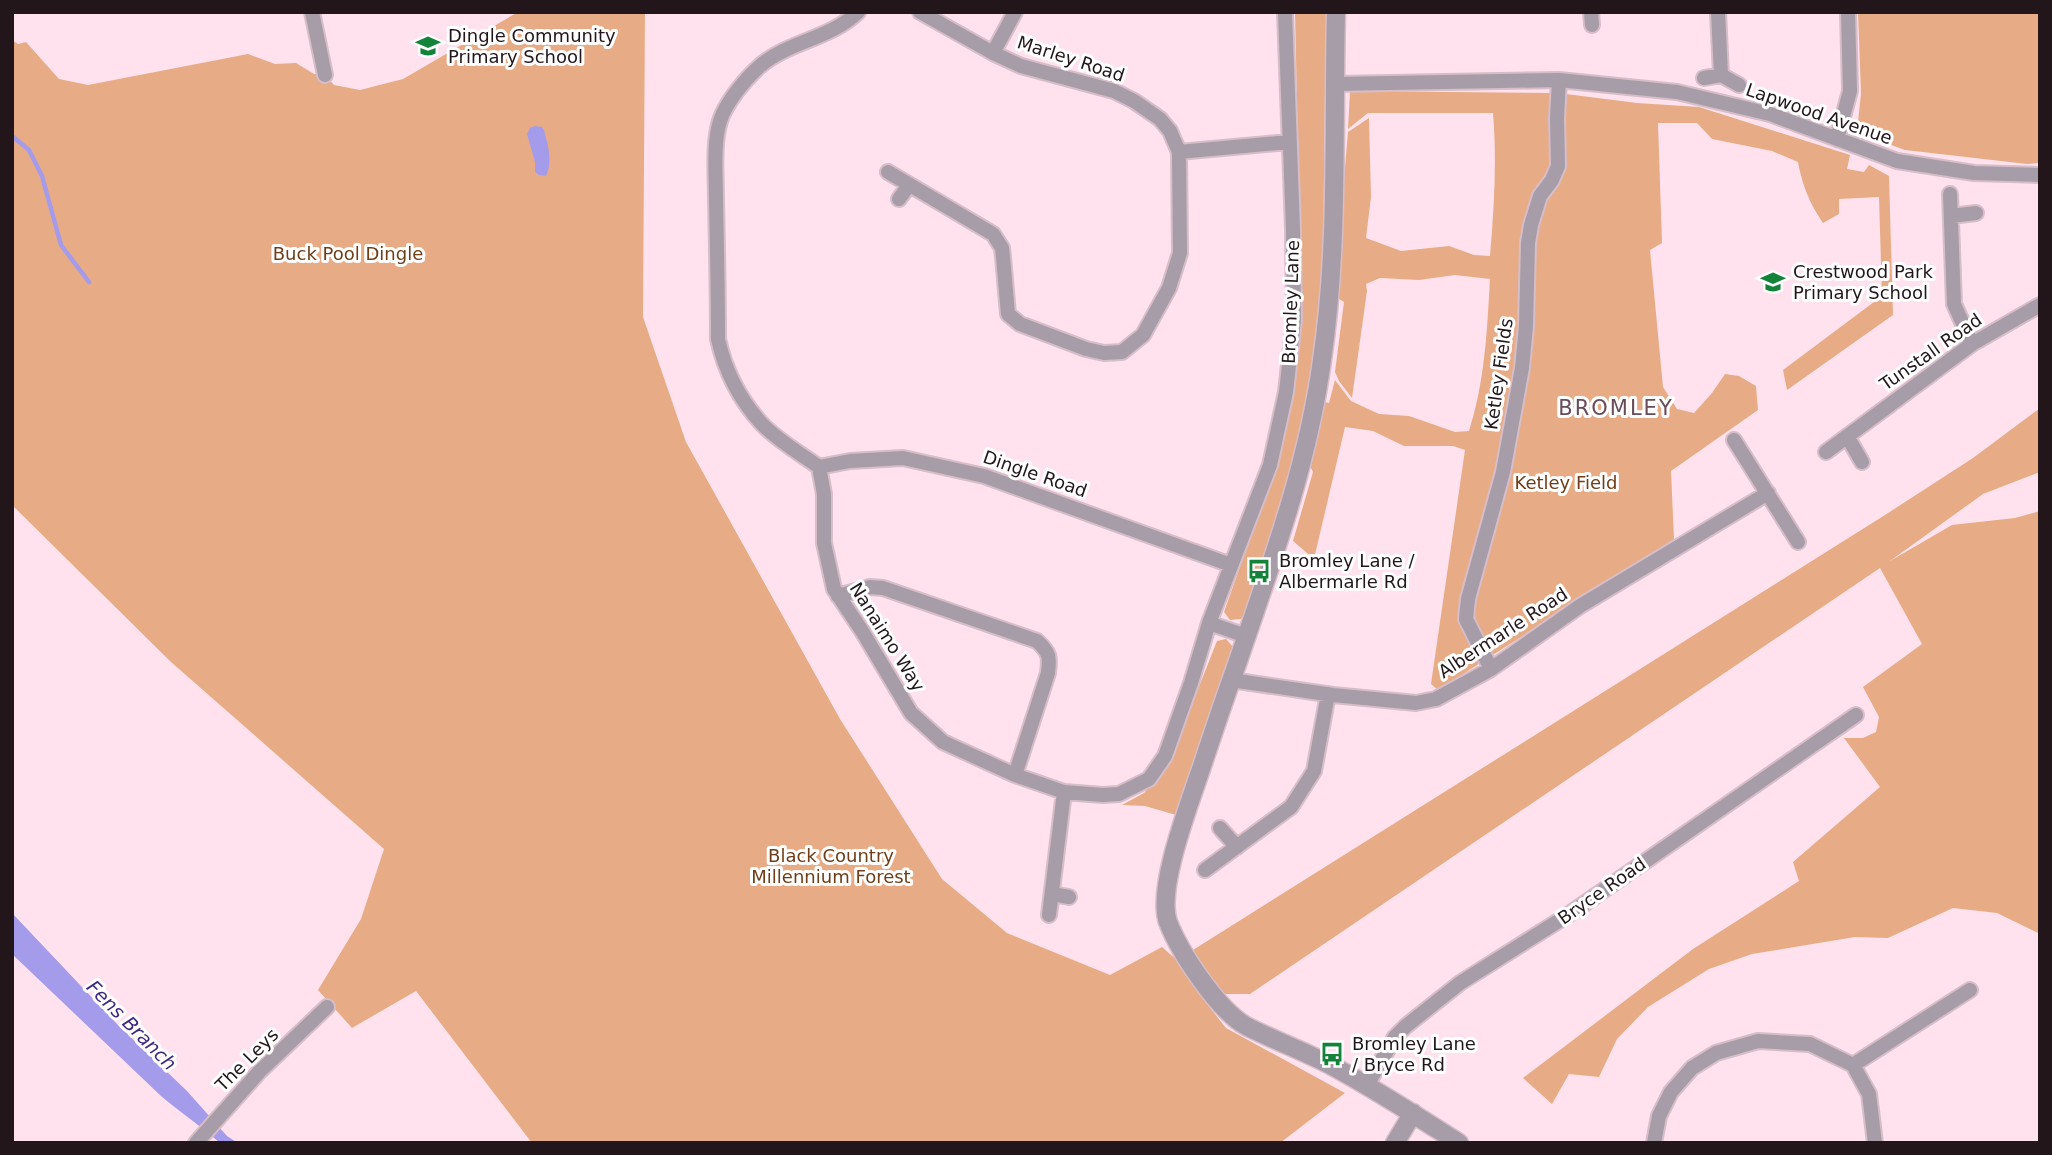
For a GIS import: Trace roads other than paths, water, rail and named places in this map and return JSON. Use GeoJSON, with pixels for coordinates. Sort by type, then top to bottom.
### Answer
{"type":"FeatureCollection","features":[{"type":"Feature","properties":{"kind":"street"},"geometry":{"type":"LineString","coordinates":[[312,12],[325,75]]}},
{"type":"Feature","properties":{"kind":"street"},"geometry":{"type":"LineString","coordinates":[[819,467],[763,425],[739,394],[722,359],[719,339],[717,136],[720,120],[753,72],[777,53],[830,32],[845,24],[858,12]]}},
{"type":"Feature","properties":{"kind":"street","name":"Marley Road"},"geometry":{"type":"LineString","coordinates":[[888,172],[993,234],[1002,248],[1008,314],[1020,324],[1086,349],[1104,353],[1122,352],[1143,335],[1169,288],[1180,253],[1179,152],[1170,131],[1160,118],[1114,91],[1021,66],[920,12]]}},
{"type":"Feature","properties":{"kind":"street"},"geometry":{"type":"LineString","coordinates":[[993,53],[1015,12]]}},
{"type":"Feature","properties":{"kind":"street","name":"Bromley Lane"},"geometry":{"type":"LineString","coordinates":[[1209,623],[1270,465],[1286,392],[1294,320],[1285,12]]}},
{"type":"Feature","properties":{"kind":"street","name":"Bromley Lane"},"geometry":{"type":"LineString","coordinates":[[1336,12],[1334,217],[1330,302],[1311,422],[1280,539],[1184,820],[1168,879],[1166,913],[1174,934],[1214,999],[1244,1024],[1320,1059],[1367,1085]]}},
{"type":"Feature","properties":{"kind":"street"},"geometry":{"type":"LineString","coordinates":[[1718,12],[1721,75]]}},
{"type":"Feature","properties":{"kind":"street"},"geometry":{"type":"LineString","coordinates":[[1837,139],[1850,91],[1848,12]]}},
{"type":"Feature","properties":{"kind":"street"},"geometry":{"type":"LineString","coordinates":[[1704,78],[1721,75],[1739,85]]}},
{"type":"Feature","properties":{"kind":"street","name":"Lapwood Avenue"},"geometry":{"type":"LineString","coordinates":[[1335,84],[1559,80],[1677,92],[1770,114],[1897,162],[1974,173],[2040,175]]}},
{"type":"Feature","properties":{"kind":"street","name":"Ketley Fields"},"geometry":{"type":"LineString","coordinates":[[1491,668],[1466,619],[1468,599],[1503,472],[1522,368],[1531,225],[1540,196],[1558,166],[1559,80]]}},
{"type":"Feature","properties":{"kind":"street"},"geometry":{"type":"LineString","coordinates":[[1179,152],[1289,142]]}},
{"type":"Feature","properties":{"kind":"street"},"geometry":{"type":"LineString","coordinates":[[899,199],[909,184]]}},
{"type":"Feature","properties":{"kind":"street"},"geometry":{"type":"LineString","coordinates":[[1951,194],[1954,304],[1972,344]]}},
{"type":"Feature","properties":{"kind":"street"},"geometry":{"type":"LineString","coordinates":[[1951,216],[1976,213]]}},
{"type":"Feature","properties":{"kind":"street","name":"Tunstall Road"},"geometry":{"type":"LineString","coordinates":[[1826,452],[1972,344],[2040,305]]}},
{"type":"Feature","properties":{"kind":"street"},"geometry":{"type":"LineString","coordinates":[[1847,436],[1862,462]]}},
{"type":"Feature","properties":{"kind":"street"},"geometry":{"type":"LineString","coordinates":[[1734,440],[1798,542]]}},
{"type":"Feature","properties":{"kind":"street","name":"Dingle Road"},"geometry":{"type":"LineString","coordinates":[[819,467],[850,461],[903,458],[984,476],[1231,565]]}},
{"type":"Feature","properties":{"kind":"street","name":"Nanaimo Way"},"geometry":{"type":"LineString","coordinates":[[819,467],[824,494],[824,543],[834,589],[911,713],[943,742],[1015,775],[1064,792],[1103,795],[1119,793],[1149,779],[1165,756],[1209,623]]}},
{"type":"Feature","properties":{"kind":"street","name":"Albermarle Road"},"geometry":{"type":"LineString","coordinates":[[1231,680],[1416,703],[1436,699],[1491,668],[1580,606],[1768,493]]}},
{"type":"Feature","properties":{"kind":"street"},"geometry":{"type":"LineString","coordinates":[[838,596],[870,587],[883,588],[1037,641],[1045,648],[1050,658],[1048,673],[1015,775]]}},
{"type":"Feature","properties":{"kind":"street"},"geometry":{"type":"LineString","coordinates":[[1209,623],[1246,636]]}},
{"type":"Feature","properties":{"kind":"street"},"geometry":{"type":"LineString","coordinates":[[1205,870],[1291,807],[1314,771],[1328,694]]}},
{"type":"Feature","properties":{"kind":"street","name":"Bryce Road"},"geometry":{"type":"LineString","coordinates":[[1367,1085],[1400,1031],[1460,983],[1568,915],[1856,715]]}},
{"type":"Feature","properties":{"kind":"street"},"geometry":{"type":"LineString","coordinates":[[1049,915],[1064,792]]}},
{"type":"Feature","properties":{"kind":"street"},"geometry":{"type":"LineString","coordinates":[[1220,828],[1237,847]]}},
{"type":"Feature","properties":{"kind":"street"},"geometry":{"type":"LineString","coordinates":[[1052,894],[1069,897]]}},
{"type":"Feature","properties":{"kind":"street"},"geometry":{"type":"LineString","coordinates":[[1853,1065],[1970,990]]}},
{"type":"Feature","properties":{"kind":"street","name":"The Leys"},"geometry":{"type":"LineString","coordinates":[[198,1141],[259,1072],[327,1007]]}},
{"type":"Feature","properties":{"kind":"street"},"geometry":{"type":"LineString","coordinates":[[1654,1143],[1659,1116],[1671,1092],[1692,1068],[1716,1053],[1758,1041],[1810,1044],[1853,1065],[1869,1094],[1875,1143]]}},
{"type":"Feature","properties":{"kind":"street"},"geometry":{"type":"LineString","coordinates":[[1367,1085],[1459,1143]]}},
{"type":"Feature","properties":{"kind":"street"},"geometry":{"type":"LineString","coordinates":[[1395,1143],[1413,1113]]}},
{"type":"Feature","properties":{"kind":"waterway"},"geometry":{"type":"LineString","coordinates":[[12,136],[29,150],[42,176],[61,245],[89,282]]}},
{"type":"Feature","properties":{"kind":"place","name":"Dingle Community Primary School"},"geometry":{"type":"Point","coordinates":[428,46]}},
{"type":"Feature","properties":{"kind":"place","name":"Crestwood Park Primary School"},"geometry":{"type":"Point","coordinates":[1773,282]}},
{"type":"Feature","properties":{"kind":"place","name":"Bromley Lane / Albermarle Rd"},"geometry":{"type":"Point","coordinates":[1259,571]}},
{"type":"Feature","properties":{"kind":"place","name":"Bromley Lane / Bryce Rd"},"geometry":{"type":"Point","coordinates":[1332,1054]}},
{"type":"Feature","properties":{"kind":"district","name":"BROMLEY"},"geometry":{"type":"Point","coordinates":[1616,408]}},
{"type":"Feature","properties":{"kind":"park label","name":"Buck Pool Dingle"},"geometry":{"type":"Point","coordinates":[348,254]}},
{"type":"Feature","properties":{"kind":"park label","name":"Ketley Field"},"geometry":{"type":"Point","coordinates":[1566,483]}},
{"type":"Feature","properties":{"kind":"park label","name":"Black Country Millennium Forest"},"geometry":{"type":"Point","coordinates":[831,866]}},
{"type":"Feature","properties":{"kind":"water label","name":"Fens Branch"},"geometry":{"type":"Point","coordinates":[132,1025]}}]}
